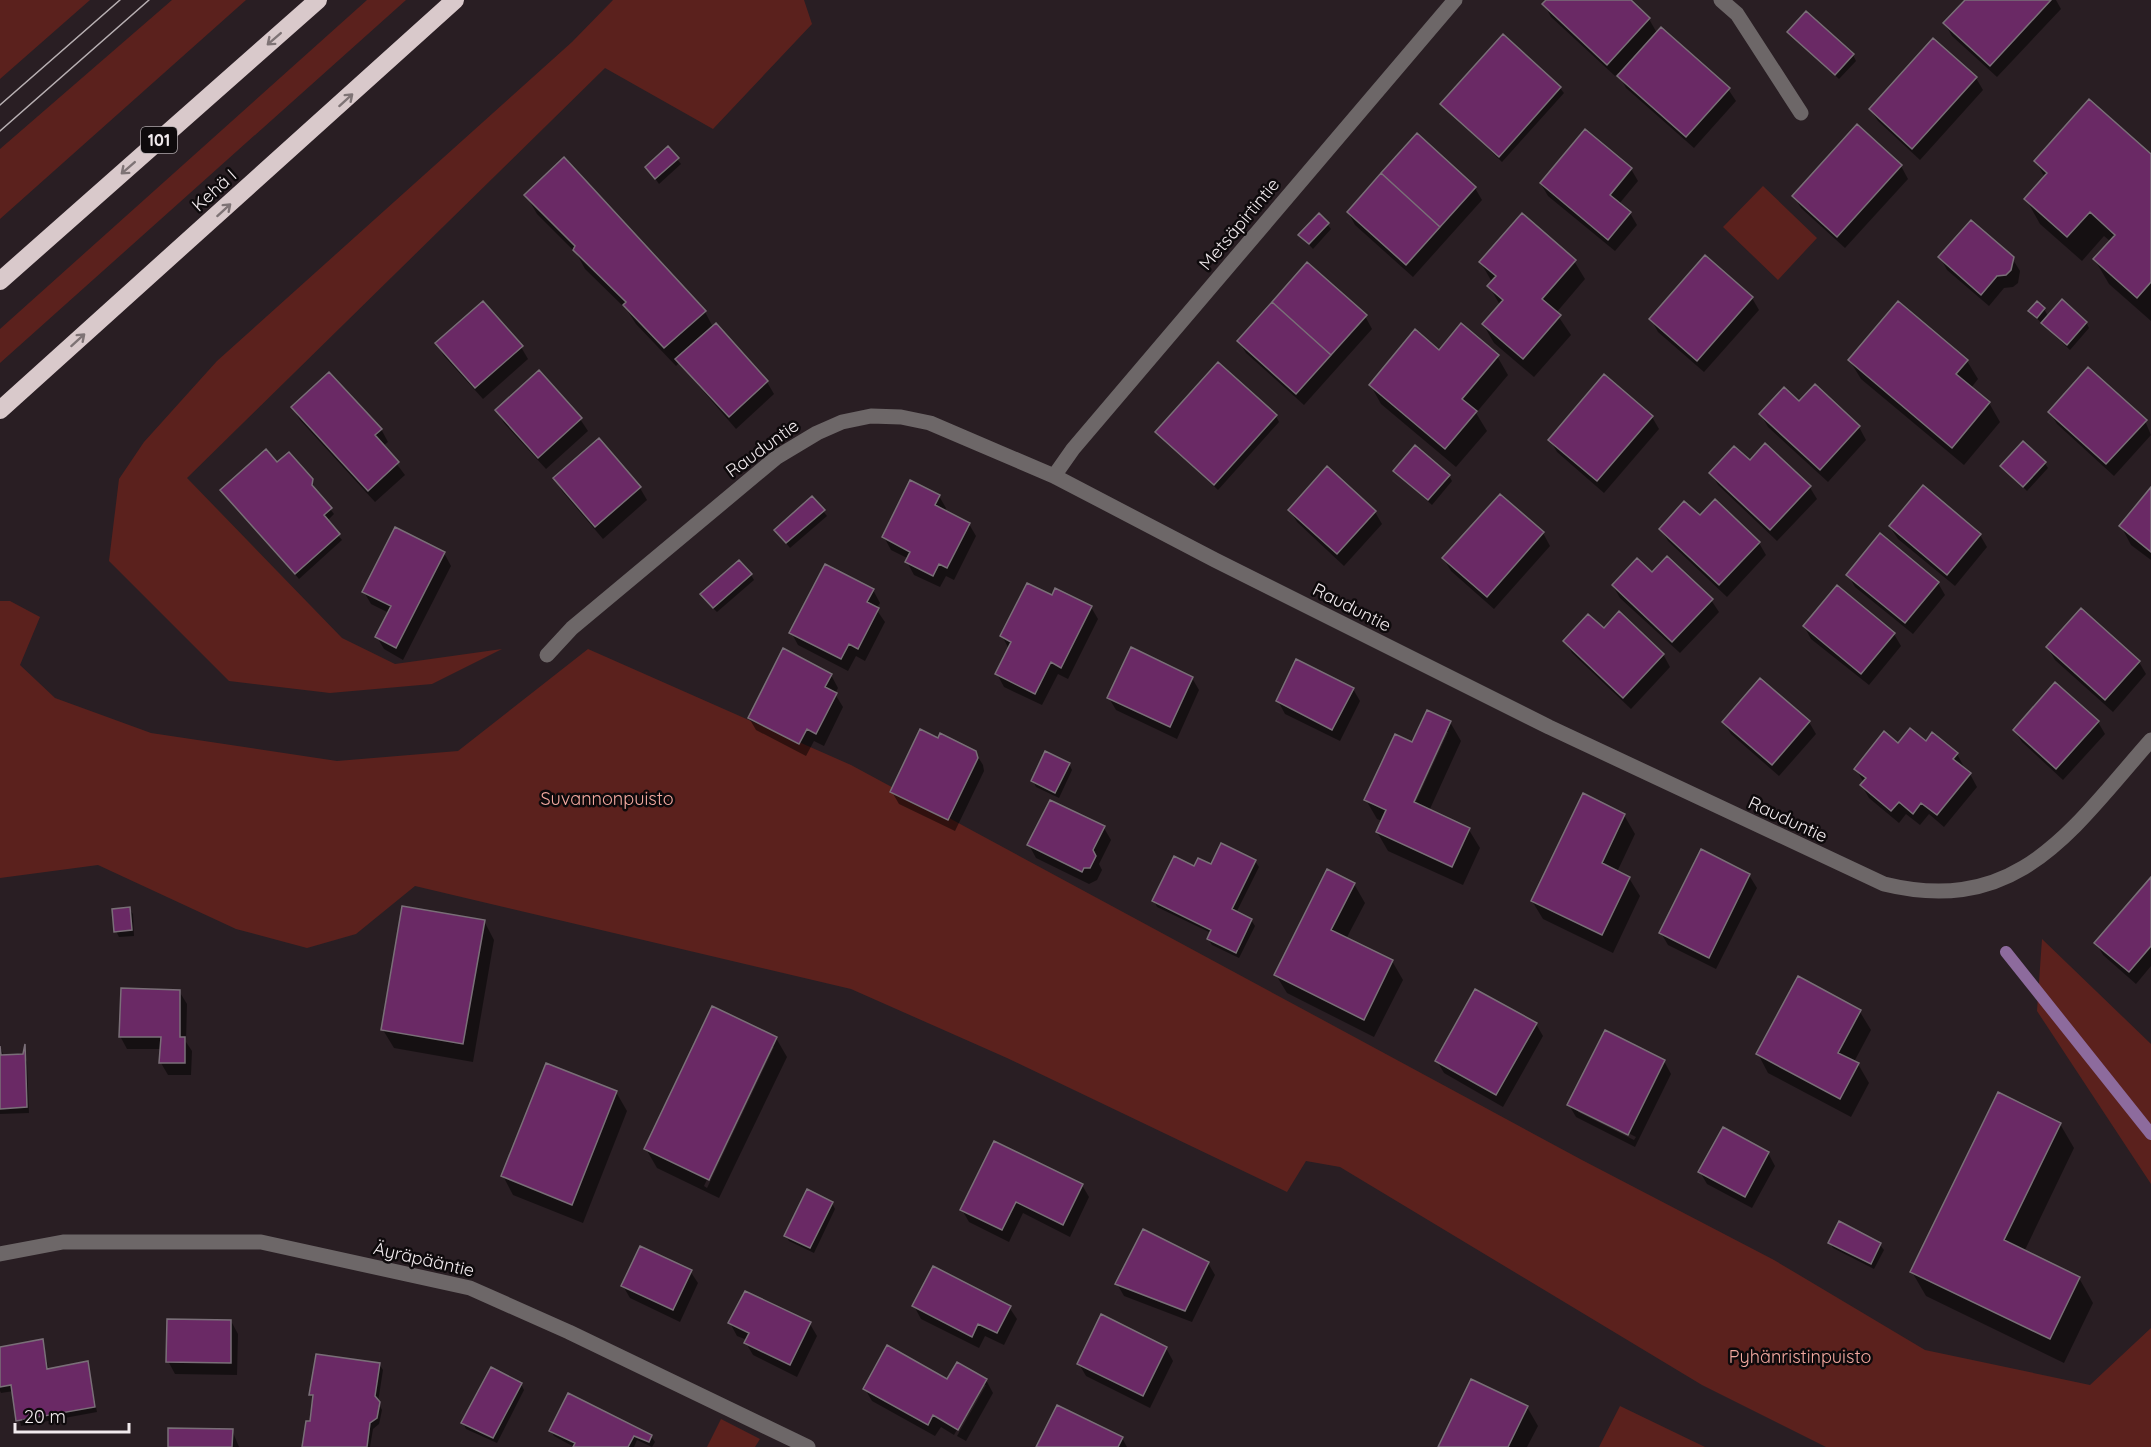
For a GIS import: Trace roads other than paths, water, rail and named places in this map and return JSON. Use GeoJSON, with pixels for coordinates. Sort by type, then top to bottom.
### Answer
{"type":"FeatureCollection","features":[{"type":"Feature","properties":{"kind":"highway","name":"101"},"geometry":{"type":"LineString","coordinates":[[0,281],[318,0]]}},
{"type":"Feature","properties":{"kind":"highway","name":"Kehä I"},"geometry":{"type":"LineString","coordinates":[[0,410],[455,0]]}},
{"type":"Feature","properties":{"kind":"street","name":"Metsäpirtintie"},"geometry":{"type":"LineString","coordinates":[[1054,476],[1073,449],[1455,0]]}},
{"type":"Feature","properties":{"kind":"street"},"geometry":{"type":"LineString","coordinates":[[1721,0],[1737,14],[1801,113]]}},
{"type":"Feature","properties":{"kind":"street","name":"Rauduntie"},"geometry":{"type":"LineString","coordinates":[[547,655],[572,628],[777,457],[817,433],[842,422],[871,416],[901,417],[930,423],[1054,476],[1215,560],[1638,771],[1884,884],[1916,892],[1971,890],[1998,881],[2035,861],[2068,833],[2151,740]]}},
{"type":"Feature","properties":{"kind":"street","name":"Äyräpääntie"},"geometry":{"type":"LineString","coordinates":[[0,1254],[63,1242],[261,1242],[470,1288],[568,1332],[808,1447]]}},
{"type":"Feature","properties":{"kind":"waterway"},"geometry":{"type":"LineString","coordinates":[[2006,952],[2151,1134]]}},
{"type":"Feature","properties":{"kind":"tram line"},"geometry":{"type":"LineString","coordinates":[[0,105],[120,0]]}},
{"type":"Feature","properties":{"kind":"tram line"},"geometry":{"type":"LineString","coordinates":[[0,131],[149,0]]}},
{"type":"Feature","properties":{"kind":"park label","name":"Suvannonpuisto"},"geometry":{"type":"Point","coordinates":[607,798]}},
{"type":"Feature","properties":{"kind":"park label","name":"Pyhänristinpuisto"},"geometry":{"type":"Point","coordinates":[1800,1356]}}]}
